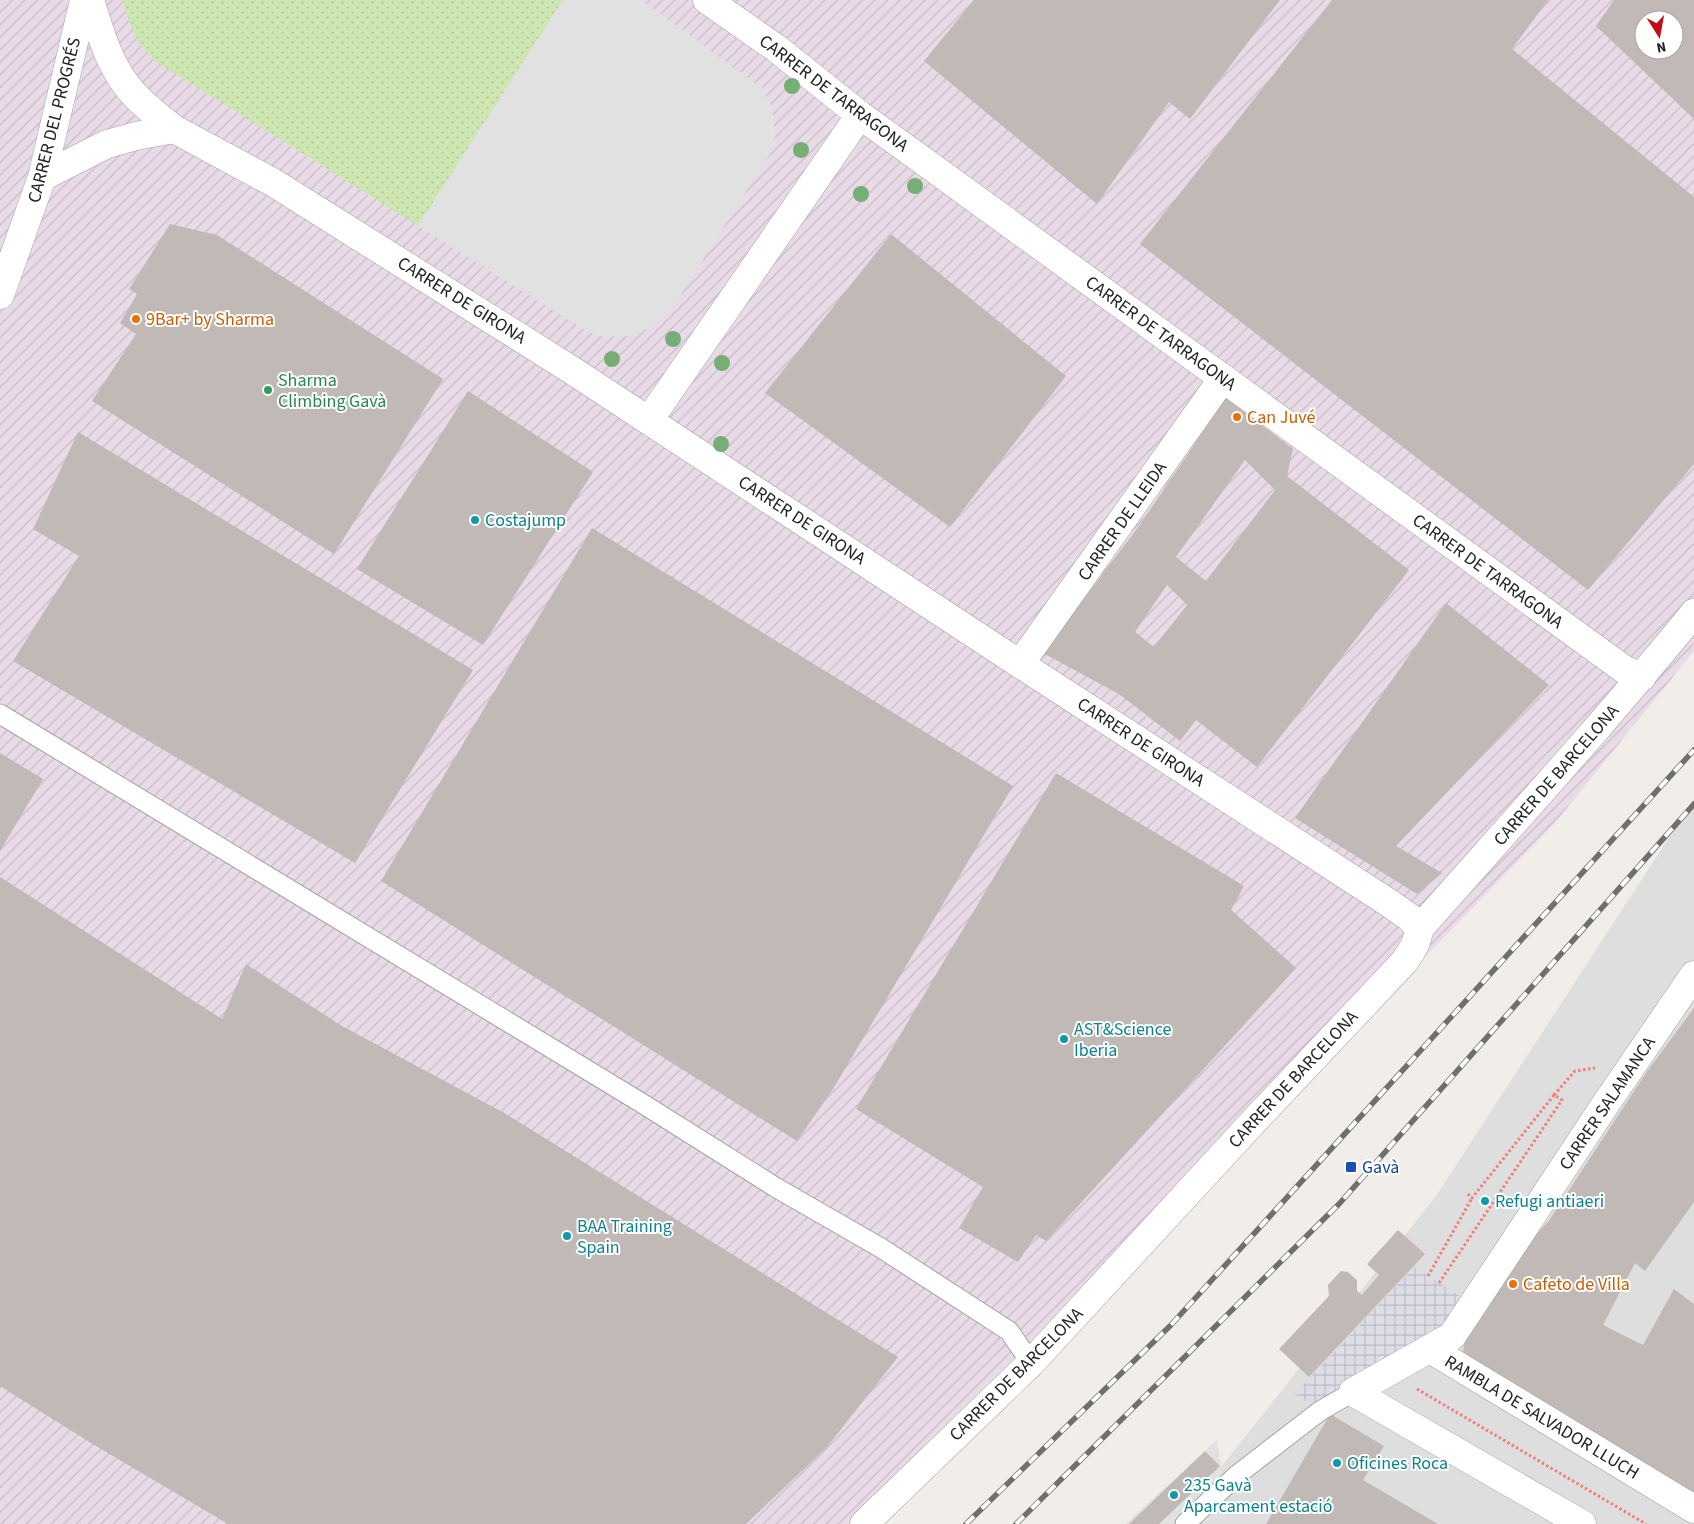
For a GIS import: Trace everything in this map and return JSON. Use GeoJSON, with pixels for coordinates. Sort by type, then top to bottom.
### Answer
{"type":"FeatureCollection","features":[{"type":"Feature","properties":{"kind":"street","name":"CARRER DEL PROGRÉS"},"geometry":{"type":"LineString","coordinates":[[0,295],[42,177],[84,0]]}},
{"type":"Feature","properties":{"kind":"street","name":"CARRER DE GIRONA"},"geometry":{"type":"LineString","coordinates":[[90,0],[102,40],[112,62],[131,91],[174,130],[274,183],[431,280],[1390,903],[1420,928]]}},
{"type":"Feature","properties":{"kind":"street","name":"CARRER DE TARRAGONA"},"geometry":{"type":"LineString","coordinates":[[707,0],[776,48],[860,115],[1625,670],[1642,677]]}},
{"type":"Feature","properties":{"kind":"street"},"geometry":{"type":"LineString","coordinates":[[648,420],[860,115]]}},
{"type":"Feature","properties":{"kind":"street"},"geometry":{"type":"LineString","coordinates":[[42,177],[107,144],[136,136],[174,130]]}},
{"type":"Feature","properties":{"kind":"street","name":"CARRER DE LLEIDA"},"geometry":{"type":"LineString","coordinates":[[1020,664],[1223,378]]}},
{"type":"Feature","properties":{"kind":"street","name":"CARRER DE BARCELONA"},"geometry":{"type":"LineString","coordinates":[[864,1524],[1031,1363],[1254,1121],[1405,961],[1415,945],[1420,928],[1575,755],[1694,613]]}},
{"type":"Feature","properties":{"kind":"street","name":"CARRER SALAMANCA"},"geometry":{"type":"LineString","coordinates":[[1430,1349],[1452,1336],[1694,975]]}},
{"type":"Feature","properties":{"kind":"street","name":"RAMBLA DE SALVADOR LLUCH"},"geometry":{"type":"LineString","coordinates":[[1354,1392],[1430,1349],[1694,1509]]}},
{"type":"Feature","properties":{"kind":"street"},"geometry":{"type":"LineString","coordinates":[[1354,1392],[1582,1524]]}},
{"type":"Feature","properties":{"kind":"lane"},"geometry":{"type":"LineString","coordinates":[[0,714],[640,1102],[775,1187],[881,1248],[1010,1332],[1031,1363]]}},
{"type":"Feature","properties":{"kind":"lane"},"geometry":{"type":"LineString","coordinates":[[1185,1524],[1237,1475],[1320,1411],[1354,1392]]}},
{"type":"Feature","properties":{"kind":"path"},"geometry":{"type":"LineString","coordinates":[[1428,1276],[1472,1198],[1554,1095],[1575,1071],[1597,1068]]}},
{"type":"Feature","properties":{"kind":"path"},"geometry":{"type":"LineString","coordinates":[[1439,1283],[1562,1100],[1554,1095]]}},
{"type":"Feature","properties":{"kind":"path"},"geometry":{"type":"LineString","coordinates":[[1466,1192],[1472,1198]]}},
{"type":"Feature","properties":{"kind":"path"},"geometry":{"type":"LineString","coordinates":[[1388,1372],[1646,1524]]}},
{"type":"Feature","properties":{"kind":"shaded area"},"geometry":{"type":"Polygon","coordinates":[[[0,0],[1694,0],[1694,651],[1554,824],[1031,1363],[872,1524],[0,1524],[0,0]]]}},
{"type":"Feature","properties":{"kind":"shaded area"},"geometry":{"type":"Polygon","coordinates":[[[563,0],[641,0],[762,88],[773,109],[775,136],[771,152],[668,315],[647,329],[624,337],[598,336],[585,330],[418,226],[563,0]]]}},
{"type":"Feature","properties":{"kind":"shaded area"},"geometry":{"type":"Polygon","coordinates":[[[1694,799],[1694,1524],[1185,1524],[1179,1520],[1436,1196],[1694,799]]]}},
{"type":"Feature","properties":{"kind":"shaded area"},"geometry":{"type":"Polygon","coordinates":[[[1414,1267],[1473,1304],[1320,1411],[1295,1394],[1414,1267]]]}},
{"type":"Feature","properties":{"kind":"shaded area"},"geometry":{"type":"Polygon","coordinates":[[[1217,1440],[1229,1516],[1204,1524],[1125,1524],[1217,1440]]]}},
{"type":"Feature","properties":{"kind":"green space"},"geometry":{"type":"Polygon","coordinates":[[[124,0],[563,0],[418,226],[155,61],[137,41],[124,8],[124,0]]]}},
{"type":"Feature","properties":{"kind":"building"},"geometry":{"type":"Polygon","coordinates":[[[974,0],[1280,0],[1190,119],[1169,102],[1097,204],[924,61],[974,0]]]}},
{"type":"Feature","properties":{"kind":"building"},"geometry":{"type":"Polygon","coordinates":[[[1332,0],[1548,0],[1512,49],[1694,197],[1694,464],[1588,590],[1140,244],[1332,0]]]}},
{"type":"Feature","properties":{"kind":"building"},"geometry":{"type":"Polygon","coordinates":[[[1614,0],[1694,0],[1694,119],[1596,26],[1614,0]]]}},
{"type":"Feature","properties":{"kind":"building","name":"Sharma Climbing Gavà"},"geometry":{"type":"Polygon","coordinates":[[[170,224],[217,235],[443,379],[334,554],[92,401],[136,334],[120,323],[137,294],[129,289],[170,224]]]}},
{"type":"Feature","properties":{"kind":"building"},"geometry":{"type":"Polygon","coordinates":[[[891,234],[1066,376],[950,527],[765,393],[891,234]]]}},
{"type":"Feature","properties":{"kind":"building","name":"Costajump"},"geometry":{"type":"Polygon","coordinates":[[[468,391],[593,472],[483,645],[357,569],[468,391]]]}},
{"type":"Feature","properties":{"kind":"building"},"geometry":{"type":"Polygon","coordinates":[[[1226,398],[1293,449],[1287,476],[1409,570],[1257,767],[1196,720],[1180,741],[1119,694],[1043,653],[1139,526],[1226,398]],[[1245,460],[1176,557],[1206,581],[1275,490],[1245,460]],[[1167,585],[1135,632],[1154,647],[1187,605],[1167,585]]]}},
{"type":"Feature","properties":{"kind":"building"},"geometry":{"type":"Polygon","coordinates":[[[78,432],[473,670],[355,863],[13,661],[79,556],[33,529],[78,432]]]}},
{"type":"Feature","properties":{"kind":"building"},"geometry":{"type":"Polygon","coordinates":[[[592,528],[1013,786],[833,1089],[797,1141],[381,881],[592,528]]]}},
{"type":"Feature","properties":{"kind":"building"},"geometry":{"type":"Polygon","coordinates":[[[1446,603],[1549,685],[1396,846],[1442,873],[1417,894],[1295,818],[1446,603]]]}},
{"type":"Feature","properties":{"kind":"building"},"geometry":{"type":"Polygon","coordinates":[[[0,753],[43,779],[0,851],[0,753]]]}},
{"type":"Feature","properties":{"kind":"building","name":"AST&Science Iberia"},"geometry":{"type":"Polygon","coordinates":[[[1056,773],[1244,886],[1231,910],[1296,968],[1046,1241],[1036,1235],[1018,1262],[959,1228],[983,1187],[856,1109],[1056,773]]]}},
{"type":"Feature","properties":{"kind":"building"},"geometry":{"type":"Polygon","coordinates":[[[0,877],[222,1019],[246,964],[342,1026],[506,1114],[898,1357],[827,1447],[746,1524],[228,1524],[91,1443],[0,1386],[0,877]]]}},
{"type":"Feature","properties":{"kind":"building"},"geometry":{"type":"Polygon","coordinates":[[[1694,1008],[1694,1202],[1645,1271],[1635,1263],[1603,1325],[1643,1345],[1674,1289],[1694,1304],[1694,1499],[1463,1353],[1465,1337],[1524,1246],[1548,1222],[1646,1073],[1694,1008]]]}},
{"type":"Feature","properties":{"kind":"building"},"geometry":{"type":"Polygon","coordinates":[[[1398,1230],[1425,1254],[1309,1377],[1279,1349],[1329,1296],[1328,1285],[1341,1271],[1348,1272],[1357,1280],[1357,1291],[1362,1295],[1379,1275],[1367,1264],[1398,1230]]]}},
{"type":"Feature","properties":{"kind":"building","name":"Oficines Roca"},"geometry":{"type":"Polygon","coordinates":[[[1330,1414],[1384,1446],[1363,1480],[1438,1524],[1266,1524],[1330,1414]]]}},
{"type":"Feature","properties":{"kind":"building","name":"235 Gavà Aparcament estació"},"geometry":{"type":"Polygon","coordinates":[[[1205,1451],[1220,1466],[1159,1524],[1129,1524],[1205,1451]]]}},
{"type":"Feature","properties":{"kind":"railway"},"geometry":{"type":"LineString","coordinates":[[966,1524],[1170,1326],[1694,750]]}},
{"type":"Feature","properties":{"kind":"railway"},"geometry":{"type":"LineString","coordinates":[[1016,1524],[1339,1204],[1694,804]]}},
{"type":"Feature","properties":{"kind":"place","name":"9Bar+ by Sharma"},"geometry":{"type":"Point","coordinates":[136,319]}},
{"type":"Feature","properties":{"kind":"place","name":"Sharma Climbing Gavà"},"geometry":{"type":"Point","coordinates":[268,390]}},
{"type":"Feature","properties":{"kind":"place","name":"Can Juvé"},"geometry":{"type":"Point","coordinates":[1237,417]}},
{"type":"Feature","properties":{"kind":"place","name":"Costajump"},"geometry":{"type":"Point","coordinates":[475,520]}},
{"type":"Feature","properties":{"kind":"place","name":"AST&Science Iberia"},"geometry":{"type":"Point","coordinates":[1064,1039]}},
{"type":"Feature","properties":{"kind":"place","name":"Gavà"},"geometry":{"type":"Point","coordinates":[1351,1167]}},
{"type":"Feature","properties":{"kind":"place","name":"Refugi antiaeri"},"geometry":{"type":"Point","coordinates":[1485,1201]}},
{"type":"Feature","properties":{"kind":"place","name":"BAA Training Spain"},"geometry":{"type":"Point","coordinates":[567,1236]}},
{"type":"Feature","properties":{"kind":"place","name":"Cafeto de Villa"},"geometry":{"type":"Point","coordinates":[1513,1284]}},
{"type":"Feature","properties":{"kind":"place","name":"Oficines Roca"},"geometry":{"type":"Point","coordinates":[1337,1463]}},
{"type":"Feature","properties":{"kind":"place","name":"235 Gavà Aparcament estació"},"geometry":{"type":"Point","coordinates":[1174,1495]}}]}
